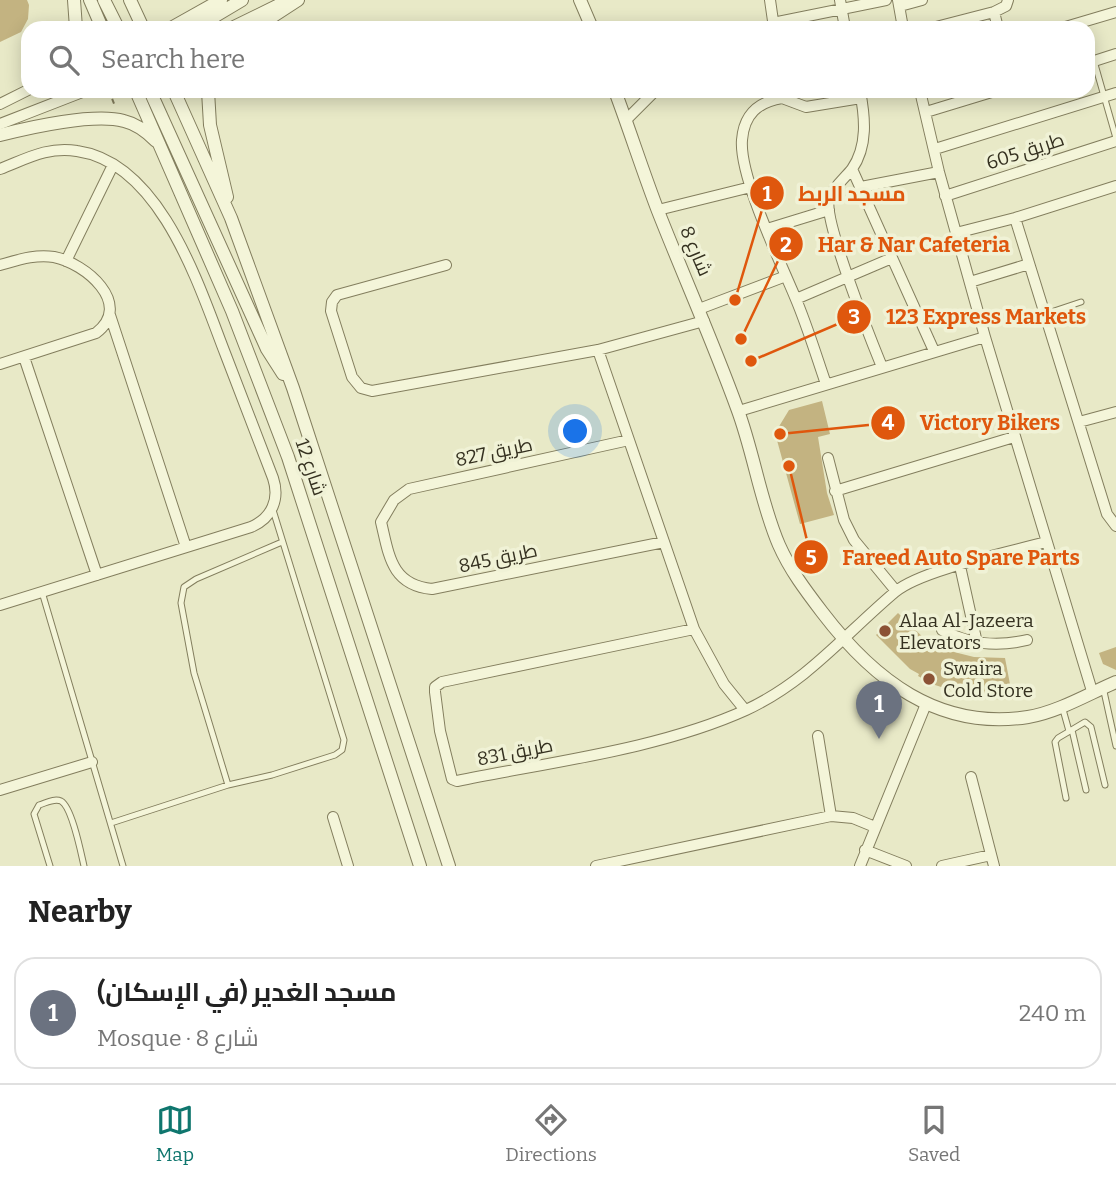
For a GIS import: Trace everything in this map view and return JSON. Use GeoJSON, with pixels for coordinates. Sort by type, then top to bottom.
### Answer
{"type":"FeatureCollection","features":[{"type":"Feature","properties":{"kind":"street"},"geometry":{"type":"LineString","coordinates":[[74,0],[76,21]]}},
{"type":"Feature","properties":{"kind":"street"},"geometry":{"type":"LineString","coordinates":[[90,0],[99,21]]}},
{"type":"Feature","properties":{"kind":"street"},"geometry":{"type":"LineString","coordinates":[[104,0],[114,21]]}},
{"type":"Feature","properties":{"kind":"street"},"geometry":{"type":"LineString","coordinates":[[130,0],[140,21]]}},
{"type":"Feature","properties":{"kind":"street"},"geometry":{"type":"LineString","coordinates":[[184,21],[221,0]]}},
{"type":"Feature","properties":{"kind":"street"},"geometry":{"type":"LineString","coordinates":[[207,21],[243,0]]}},
{"type":"Feature","properties":{"kind":"street"},"geometry":{"type":"LineString","coordinates":[[246,21],[289,0]]}},
{"type":"Feature","properties":{"kind":"street"},"geometry":{"type":"LineString","coordinates":[[266,21],[298,0]]}},
{"type":"Feature","properties":{"kind":"street"},"geometry":{"type":"LineString","coordinates":[[580,0],[589,21]]}},
{"type":"Feature","properties":{"kind":"street"},"geometry":{"type":"LineString","coordinates":[[770,0],[772,21]]}},
{"type":"Feature","properties":{"kind":"street"},"geometry":{"type":"LineString","coordinates":[[789,21],[841,5],[886,0]]}},
{"type":"Feature","properties":{"kind":"street"},"geometry":{"type":"LineString","coordinates":[[902,21],[899,3],[922,0]]}},
{"type":"Feature","properties":{"kind":"street"},"geometry":{"type":"LineString","coordinates":[[959,21],[994,12],[1007,3]]}},
{"type":"Feature","properties":{"kind":"street"},"geometry":{"type":"LineString","coordinates":[[994,12],[996,21]]}},
{"type":"Feature","properties":{"kind":"street"},"geometry":{"type":"LineString","coordinates":[[1086,21],[1116,12]]}},
{"type":"Feature","properties":{"kind":"street"},"geometry":{"type":"LineString","coordinates":[[1095,61],[1116,54]]}},
{"type":"Feature","properties":{"kind":"street"},"geometry":{"type":"LineString","coordinates":[[935,149],[1116,93]]}},
{"type":"Feature","properties":{"kind":"street"},"geometry":{"type":"LineString","coordinates":[[0,104],[21,94]]}},
{"type":"Feature","properties":{"kind":"street"},"geometry":{"type":"LineString","coordinates":[[0,124],[67,98]]}},
{"type":"Feature","properties":{"kind":"street","name":"شارع 12"},"geometry":{"type":"LineString","coordinates":[[139,98],[232,311],[288,457],[420,866]]}},
{"type":"Feature","properties":{"kind":"street"},"geometry":{"type":"LineString","coordinates":[[153,98],[267,349],[293,388]]}},
{"type":"Feature","properties":{"kind":"street","name":"شارع 12"},"geometry":{"type":"LineString","coordinates":[[177,98],[231,218],[293,388],[449,866]]}},
{"type":"Feature","properties":{"kind":"street"},"geometry":{"type":"LineString","coordinates":[[208,98],[210,125],[231,218]]}},
{"type":"Feature","properties":{"kind":"street","name":"شارع 8"},"geometry":{"type":"LineString","coordinates":[[618,98],[658,210],[739,411],[778,543],[807,593],[843,640],[881,677],[926,704],[964,716],[999,719],[1028,717],[1062,706],[1116,682]]}},
{"type":"Feature","properties":{"kind":"street"},"geometry":{"type":"LineString","coordinates":[[626,120],[648,98]]}},
{"type":"Feature","properties":{"kind":"street"},"geometry":{"type":"LineString","coordinates":[[773,98],[757,106],[749,116],[744,128],[742,156],[751,187],[796,299],[825,384]]}},
{"type":"Feature","properties":{"kind":"street"},"geometry":{"type":"LineString","coordinates":[[789,98],[806,107],[844,98]]}},
{"type":"Feature","properties":{"kind":"street"},"geometry":{"type":"LineString","coordinates":[[861,98],[864,138],[860,153],[852,169],[831,195],[829,210],[848,278],[881,367]]}},
{"type":"Feature","properties":{"kind":"street"},"geometry":{"type":"LineString","coordinates":[[922,98],[945,196],[1014,437],[1046,542],[1097,689]]}},
{"type":"Feature","properties":{"kind":"street"},"geometry":{"type":"LineString","coordinates":[[926,112],[972,98]]}},
{"type":"Feature","properties":{"kind":"street"},"geometry":{"type":"LineString","coordinates":[[0,135],[69,122],[121,120],[140,128],[161,146]]}},
{"type":"Feature","properties":{"kind":"street","name":"طريق 605"},"geometry":{"type":"LineString","coordinates":[[945,196],[1116,139]]}},
{"type":"Feature","properties":{"kind":"street"},"geometry":{"type":"LineString","coordinates":[[0,169],[40,152],[59,149],[78,151],[113,165],[134,182],[153,203],[183,248],[276,488],[273,509],[261,523],[0,605]]}},
{"type":"Feature","properties":{"kind":"street"},"geometry":{"type":"LineString","coordinates":[[65,261],[113,165]]}},
{"type":"Feature","properties":{"kind":"street"},"geometry":{"type":"LineString","coordinates":[[852,169],[934,352]]}},
{"type":"Feature","properties":{"kind":"street"},"geometry":{"type":"LineString","coordinates":[[861,187],[939,172]]}},
{"type":"Feature","properties":{"kind":"street"},"geometry":{"type":"LineString","coordinates":[[956,233],[1015,218],[1116,186]]}},
{"type":"Feature","properties":{"kind":"street"},"geometry":{"type":"LineString","coordinates":[[658,210],[751,187]]}},
{"type":"Feature","properties":{"kind":"street"},"geometry":{"type":"LineString","coordinates":[[767,229],[829,210]]}},
{"type":"Feature","properties":{"kind":"street"},"geometry":{"type":"LineString","coordinates":[[1015,218],[1107,514],[1116,526]]}},
{"type":"Feature","properties":{"kind":"street"},"geometry":{"type":"LineString","coordinates":[[0,265],[32,257],[55,258],[77,265],[96,280],[108,300],[110,315],[186,547]]}},
{"type":"Feature","properties":{"kind":"street"},"geometry":{"type":"LineString","coordinates":[[796,299],[892,258]]}},
{"type":"Feature","properties":{"kind":"street"},"geometry":{"type":"LineString","coordinates":[[970,282],[1029,264]]}},
{"type":"Feature","properties":{"kind":"street"},"geometry":{"type":"LineString","coordinates":[[446,265],[337,295],[332,302],[331,311],[352,377],[361,388],[372,391],[598,350],[701,315],[786,276]]}},
{"type":"Feature","properties":{"kind":"street"},"geometry":{"type":"LineString","coordinates":[[0,364],[96,333],[110,315]]}},
{"type":"Feature","properties":{"kind":"street"},"geometry":{"type":"LineString","coordinates":[[739,411],[985,337]]}},
{"type":"Feature","properties":{"kind":"street"},"geometry":{"type":"LineString","coordinates":[[598,350],[694,629],[724,684],[745,710]]}},
{"type":"Feature","properties":{"kind":"street"},"geometry":{"type":"LineString","coordinates":[[24,357],[97,575]]}},
{"type":"Feature","properties":{"kind":"street"},"geometry":{"type":"LineString","coordinates":[[1079,422],[1116,412]]}},
{"type":"Feature","properties":{"kind":"street"},"geometry":{"type":"LineString","coordinates":[[835,491],[1014,437]]}},
{"type":"Feature","properties":{"kind":"street","name":"طريق 827"},"geometry":{"type":"LineString","coordinates":[[381,522],[394,500],[418,486],[629,440]]}},
{"type":"Feature","properties":{"kind":"street"},"geometry":{"type":"LineString","coordinates":[[828,458],[844,520],[854,540],[896,591]]}},
{"type":"Feature","properties":{"kind":"street","name":"طريق 845"},"geometry":{"type":"LineString","coordinates":[[381,522],[395,570],[408,583],[432,589],[664,542]]}},
{"type":"Feature","properties":{"kind":"street","name":"طريق 831"},"geometry":{"type":"LineString","coordinates":[[694,629],[442,682],[435,687],[435,692],[440,731],[452,779],[457,781],[693,731],[745,710],[805,675],[896,591],[927,576],[1046,542]]}},
{"type":"Feature","properties":{"kind":"street"},"geometry":{"type":"LineString","coordinates":[[960,566],[977,643]]}},
{"type":"Feature","properties":{"kind":"street"},"geometry":{"type":"LineString","coordinates":[[942,630],[977,643],[1011,644],[1027,640]]}},
{"type":"Feature","properties":{"kind":"street"},"geometry":{"type":"LineString","coordinates":[[860,866],[926,704]]}},
{"type":"Feature","properties":{"kind":"street"},"geometry":{"type":"LineString","coordinates":[[818,736],[831,816]]}},
{"type":"Feature","properties":{"kind":"street"},"geometry":{"type":"LineString","coordinates":[[0,790],[92,762]]}},
{"type":"Feature","properties":{"kind":"street"},"geometry":{"type":"LineString","coordinates":[[942,866],[993,861],[971,777]]}},
{"type":"Feature","properties":{"kind":"street"},"geometry":{"type":"LineString","coordinates":[[596,866],[831,816],[853,818],[875,827]]}},
{"type":"Feature","properties":{"kind":"street"},"geometry":{"type":"LineString","coordinates":[[333,817],[348,866]]}},
{"type":"Feature","properties":{"kind":"street"},"geometry":{"type":"LineString","coordinates":[[865,850],[906,866]]}},
{"type":"Feature","properties":{"kind":"lane"},"geometry":{"type":"LineString","coordinates":[[1095,73],[1116,139]]}},
{"type":"Feature","properties":{"kind":"lane"},"geometry":{"type":"LineString","coordinates":[[1045,314],[1081,302]]}},
{"type":"Feature","properties":{"kind":"lane"},"geometry":{"type":"LineString","coordinates":[[110,823],[228,785],[272,775],[335,755],[342,750],[342,731],[273,509]]}},
{"type":"Feature","properties":{"kind":"lane"},"geometry":{"type":"LineString","coordinates":[[228,785],[194,673],[181,603],[184,587],[196,579],[282,542]]}},
{"type":"Feature","properties":{"kind":"lane"},"geometry":{"type":"LineString","coordinates":[[42,592],[123,866]]}},
{"type":"Feature","properties":{"kind":"lane"},"geometry":{"type":"LineString","coordinates":[[1097,689],[1114,725],[1116,746]]}},
{"type":"Feature","properties":{"kind":"lane"},"geometry":{"type":"LineString","coordinates":[[1107,706],[1116,703]]}},
{"type":"Feature","properties":{"kind":"lane"},"geometry":{"type":"LineString","coordinates":[[1062,706],[1086,790]]}},
{"type":"Feature","properties":{"kind":"lane"},"geometry":{"type":"LineString","coordinates":[[1066,798],[1055,742],[1085,722],[1091,727],[1105,786]]}},
{"type":"Feature","properties":{"kind":"lane"},"geometry":{"type":"LineString","coordinates":[[50,866],[34,814],[38,805],[54,800],[60,801],[68,808],[84,866]]}},
{"type":"Feature","properties":{"kind":"path"},"geometry":{"type":"LineString","coordinates":[[112,98],[121,120]]}},
{"type":"Feature","properties":{"kind":"building"},"geometry":{"type":"Polygon","coordinates":[[[0,0],[27,0],[28,19],[21,21],[21,32],[0,42],[0,0]]]}},
{"type":"Feature","properties":{"kind":"building"},"geometry":{"type":"Polygon","coordinates":[[[822,401],[830,434],[818,437],[827,493],[834,515],[800,524],[775,433],[789,410],[822,401]]]}},
{"type":"Feature","properties":{"kind":"building"},"geometry":{"type":"Polygon","coordinates":[[[898,613],[932,646],[937,641],[954,652],[974,657],[1005,658],[1013,700],[975,698],[935,685],[918,676],[919,674],[910,669],[876,635],[898,613]]]}},
{"type":"Feature","properties":{"kind":"building"},"geometry":{"type":"Polygon","coordinates":[[[1116,647],[1116,670],[1103,664],[1099,653],[1116,647]]]}},
{"type":"Feature","properties":{"kind":"place","name":"مسجد الربط"},"geometry":{"type":"Point","coordinates":[735,300]}},
{"type":"Feature","properties":{"kind":"place","name":"Har & Nar Cafeteria"},"geometry":{"type":"Point","coordinates":[741,339]}},
{"type":"Feature","properties":{"kind":"place","name":"123 Express Markets"},"geometry":{"type":"Point","coordinates":[751,361]}},
{"type":"Feature","properties":{"kind":"place","name":"Victory Bikers"},"geometry":{"type":"Point","coordinates":[780,434]}},
{"type":"Feature","properties":{"kind":"place","name":"Fareed Auto Spare Parts"},"geometry":{"type":"Point","coordinates":[789,466]}},
{"type":"Feature","properties":{"kind":"place","name":"Alaa Al-Jazeera Elevators"},"geometry":{"type":"Point","coordinates":[885,631]}},
{"type":"Feature","properties":{"kind":"place","name":"Swaira Cold Store"},"geometry":{"type":"Point","coordinates":[929,679]}},
{"type":"Feature","properties":{"kind":"place","name":"مسجد الغدير (في الإسكان)"},"geometry":{"type":"Point","coordinates":[879,739]}}]}
